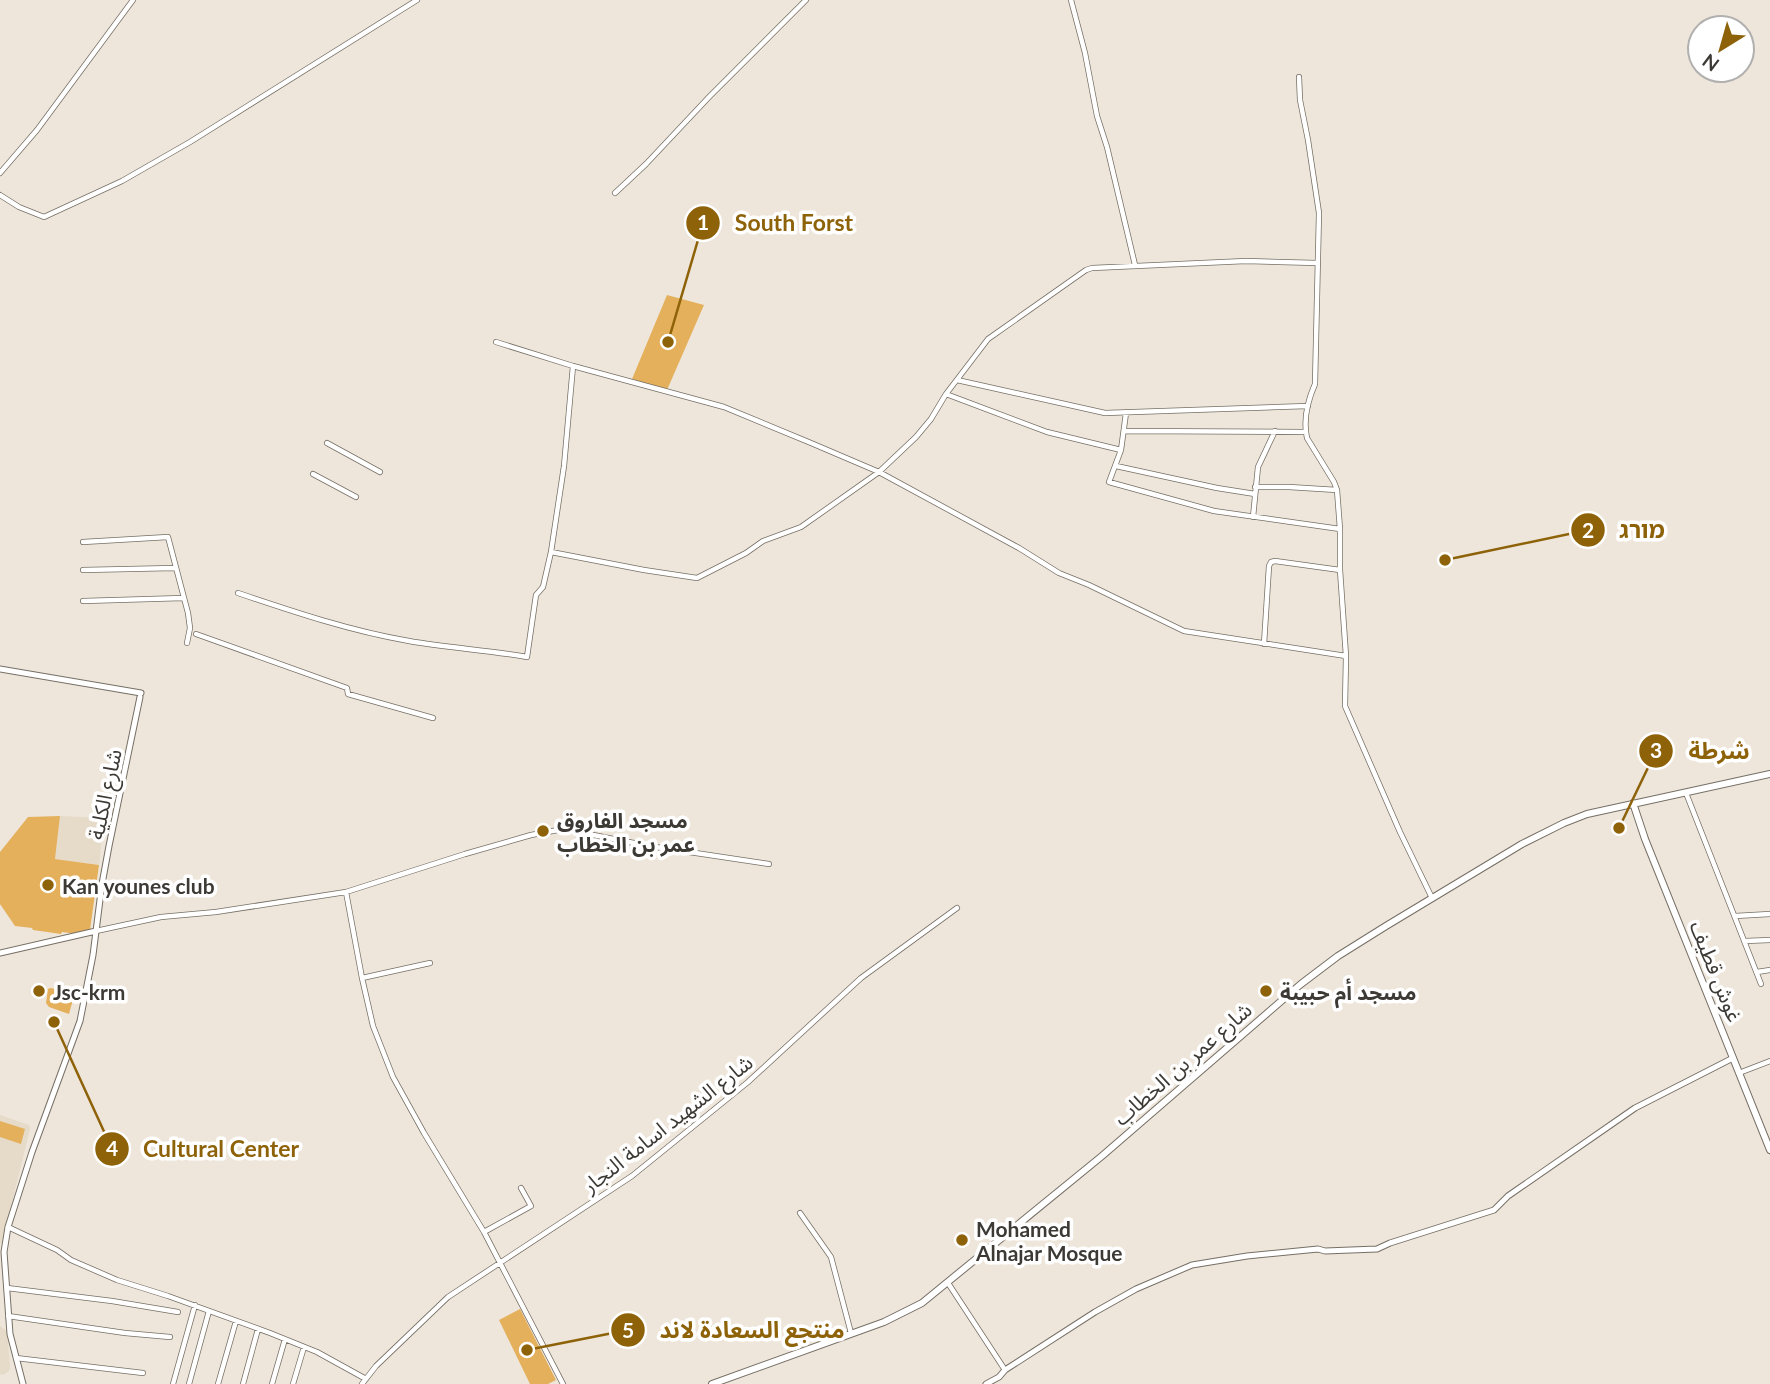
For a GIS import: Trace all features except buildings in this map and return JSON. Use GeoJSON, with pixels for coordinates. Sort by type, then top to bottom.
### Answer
{"type":"FeatureCollection","features":[{"type":"Feature","properties":{"kind":"main road","name":"شارع عمر بن الخطاب"},"geometry":{"type":"LineString","coordinates":[[712,1384],[884,1322],[909,1310],[948,1283],[1102,1156],[1301,984],[1350,949],[1540,834],[1587,814],[1770,774]]}},
{"type":"Feature","properties":{"kind":"main road","name":"غوش قطيف"},"geometry":{"type":"LineString","coordinates":[[1633,803],[1770,1150]]}},
{"type":"Feature","properties":{"kind":"street"},"geometry":{"type":"LineString","coordinates":[[0,173],[37,130],[133,0]]}},
{"type":"Feature","properties":{"kind":"street"},"geometry":{"type":"LineString","coordinates":[[0,195],[19,207],[44,217],[122,181],[234,116],[417,0]]}},
{"type":"Feature","properties":{"kind":"street"},"geometry":{"type":"LineString","coordinates":[[615,193],[806,0]]}},
{"type":"Feature","properties":{"kind":"street"},"geometry":{"type":"LineString","coordinates":[[1071,0],[1135,265]]}},
{"type":"Feature","properties":{"kind":"street"},"geometry":{"type":"LineString","coordinates":[[1299,77],[1300,100],[1319,213],[1315,383],[1308,406],[1305,432],[1337,490],[1346,656],[1345,706],[1432,898]]}},
{"type":"Feature","properties":{"kind":"street"},"geometry":{"type":"LineString","coordinates":[[551,552],[697,578],[762,544],[763,541],[801,527],[878,472],[926,426],[946,394],[988,339],[1086,270],[1135,265],[1246,261],[1317,263]]}},
{"type":"Feature","properties":{"kind":"street"},"geometry":{"type":"LineString","coordinates":[[496,342],[724,407],[878,472],[1019,548],[1059,573],[1184,631],[1346,656]]}},
{"type":"Feature","properties":{"kind":"street"},"geometry":{"type":"LineString","coordinates":[[238,593],[360,631],[410,641],[527,657],[536,595],[542,587],[551,552],[564,466],[573,366]]}},
{"type":"Feature","properties":{"kind":"street"},"geometry":{"type":"LineString","coordinates":[[957,380],[1105,412],[1308,406]]}},
{"type":"Feature","properties":{"kind":"street"},"geometry":{"type":"LineString","coordinates":[[946,394],[1047,432],[1121,450]]}},
{"type":"Feature","properties":{"kind":"street"},"geometry":{"type":"LineString","coordinates":[[1126,413],[1121,450],[1109,482],[1188,504],[1253,517],[1340,529]]}},
{"type":"Feature","properties":{"kind":"street"},"geometry":{"type":"LineString","coordinates":[[1125,431],[1305,432]]}},
{"type":"Feature","properties":{"kind":"street"},"geometry":{"type":"LineString","coordinates":[[1253,517],[1258,467],[1275,431]]}},
{"type":"Feature","properties":{"kind":"street"},"geometry":{"type":"LineString","coordinates":[[327,443],[380,472]]}},
{"type":"Feature","properties":{"kind":"street"},"geometry":{"type":"LineString","coordinates":[[1116,466],[1255,494]]}},
{"type":"Feature","properties":{"kind":"street"},"geometry":{"type":"LineString","coordinates":[[313,474],[356,497]]}},
{"type":"Feature","properties":{"kind":"street"},"geometry":{"type":"LineString","coordinates":[[1255,486],[1337,490]]}},
{"type":"Feature","properties":{"kind":"street"},"geometry":{"type":"LineString","coordinates":[[83,542],[168,537],[190,628],[187,643]]}},
{"type":"Feature","properties":{"kind":"street"},"geometry":{"type":"LineString","coordinates":[[1264,644],[1271,562],[1340,570]]}},
{"type":"Feature","properties":{"kind":"street"},"geometry":{"type":"LineString","coordinates":[[83,570],[175,568]]}},
{"type":"Feature","properties":{"kind":"street"},"geometry":{"type":"LineString","coordinates":[[83,601],[184,598]]}},
{"type":"Feature","properties":{"kind":"street"},"geometry":{"type":"LineString","coordinates":[[196,634],[347,688],[348,694],[433,718]]}},
{"type":"Feature","properties":{"kind":"street","name":"شارع الكلية"},"geometry":{"type":"LineString","coordinates":[[0,669],[140,695],[109,846],[92,965],[80,1021],[8,1227],[4,1252],[8,1316],[23,1384]]}},
{"type":"Feature","properties":{"kind":"street"},"geometry":{"type":"LineString","coordinates":[[1686,793],[1761,984]]}},
{"type":"Feature","properties":{"kind":"street"},"geometry":{"type":"LineString","coordinates":[[0,953],[161,917],[216,912],[346,892],[465,854],[558,830],[769,864]]}},
{"type":"Feature","properties":{"kind":"street"},"geometry":{"type":"LineString","coordinates":[[346,892],[373,1026],[393,1077],[484,1232],[563,1384]]}},
{"type":"Feature","properties":{"kind":"street","name":"شارع الشهيد اسامة النجار"},"geometry":{"type":"LineString","coordinates":[[364,1381],[376,1366],[448,1297],[632,1176],[748,1082],[861,978],[957,908]]}},
{"type":"Feature","properties":{"kind":"street"},"geometry":{"type":"LineString","coordinates":[[1735,916],[1770,914]]}},
{"type":"Feature","properties":{"kind":"street"},"geometry":{"type":"LineString","coordinates":[[1745,941],[1770,940]]}},
{"type":"Feature","properties":{"kind":"street"},"geometry":{"type":"LineString","coordinates":[[362,978],[430,963]]}},
{"type":"Feature","properties":{"kind":"street"},"geometry":{"type":"LineString","coordinates":[[1756,972],[1770,970]]}},
{"type":"Feature","properties":{"kind":"street"},"geometry":{"type":"LineString","coordinates":[[986,1384],[1095,1312],[1136,1289],[1192,1265],[1280,1252],[1377,1249],[1390,1242],[1494,1210],[1508,1196],[1635,1108],[1733,1058]]}},
{"type":"Feature","properties":{"kind":"street"},"geometry":{"type":"LineString","coordinates":[[1739,1073],[1770,1061]]}},
{"type":"Feature","properties":{"kind":"street"},"geometry":{"type":"LineString","coordinates":[[484,1232],[531,1206],[520,1188]]}},
{"type":"Feature","properties":{"kind":"street"},"geometry":{"type":"LineString","coordinates":[[800,1213],[831,1257],[852,1334]]}},
{"type":"Feature","properties":{"kind":"street"},"geometry":{"type":"LineString","coordinates":[[8,1227],[57,1250],[71,1260],[117,1280],[304,1347],[364,1381]]}},
{"type":"Feature","properties":{"kind":"street"},"geometry":{"type":"LineString","coordinates":[[948,1283],[1005,1370]]}},
{"type":"Feature","properties":{"kind":"street"},"geometry":{"type":"LineString","coordinates":[[7,1288],[178,1311]]}},
{"type":"Feature","properties":{"kind":"street"},"geometry":{"type":"LineString","coordinates":[[173,1384],[195,1306]]}},
{"type":"Feature","properties":{"kind":"street"},"geometry":{"type":"LineString","coordinates":[[189,1384],[209,1311]]}},
{"type":"Feature","properties":{"kind":"street"},"geometry":{"type":"LineString","coordinates":[[8,1316],[170,1337]]}},
{"type":"Feature","properties":{"kind":"street"},"geometry":{"type":"LineString","coordinates":[[218,1384],[236,1321]]}},
{"type":"Feature","properties":{"kind":"street"},"geometry":{"type":"LineString","coordinates":[[243,1384],[258,1329]]}},
{"type":"Feature","properties":{"kind":"street"},"geometry":{"type":"LineString","coordinates":[[272,1384],[285,1339]]}},
{"type":"Feature","properties":{"kind":"street"},"geometry":{"type":"LineString","coordinates":[[293,1384],[304,1347]]}},
{"type":"Feature","properties":{"kind":"street"},"geometry":{"type":"LineString","coordinates":[[16,1358],[144,1373]]}},
{"type":"Feature","properties":{"kind":"shaded area"},"geometry":{"type":"Polygon","coordinates":[[[667,295],[704,305],[667,390],[632,379],[667,295]]]}},
{"type":"Feature","properties":{"kind":"shaded area"},"geometry":{"type":"Polygon","coordinates":[[[60,816],[104,818],[99,865],[55,859],[60,816]]]}},
{"type":"Feature","properties":{"kind":"shaded area","name":"Kan younes club"},"geometry":{"type":"Polygon","coordinates":[[[60,816],[55,859],[99,865],[90,930],[84,933],[61,934],[15,926],[0,904],[0,852],[28,817],[60,816]]]}},
{"type":"Feature","properties":{"kind":"shaded area"},"geometry":{"type":"Polygon","coordinates":[[[50,988],[75,992],[69,1014],[49,1007],[46,1003],[50,988]]]}},
{"type":"Feature","properties":{"kind":"shaded area"},"geometry":{"type":"Polygon","coordinates":[[[0,1115],[29,1125],[30,1129],[0,1244],[0,1115]]]}},
{"type":"Feature","properties":{"kind":"shaded area"},"geometry":{"type":"Polygon","coordinates":[[[0,1121],[25,1129],[21,1144],[0,1137],[0,1121]]]}},
{"type":"Feature","properties":{"kind":"shaded area"},"geometry":{"type":"Polygon","coordinates":[[[520,1309],[556,1380],[548,1384],[530,1384],[499,1320],[520,1309]]]}},
{"type":"Feature","properties":{"kind":"shaded area"},"geometry":{"type":"Polygon","coordinates":[[[0,1326],[7,1331],[10,1368],[3,1375],[0,1374],[0,1326]]]}},
{"type":"Feature","properties":{"kind":"place","name":"South Forst"},"geometry":{"type":"Point","coordinates":[668,342]}},
{"type":"Feature","properties":{"kind":"place","name":"מורג"},"geometry":{"type":"Point","coordinates":[1445,560]}},
{"type":"Feature","properties":{"kind":"place","name":"شرطة"},"geometry":{"type":"Point","coordinates":[1619,828]}},
{"type":"Feature","properties":{"kind":"place","name":"مسجد الفاروق عمر بن الخطاب"},"geometry":{"type":"Point","coordinates":[543,831]}},
{"type":"Feature","properties":{"kind":"place","name":"Kan younes club"},"geometry":{"type":"Point","coordinates":[48,885]}},
{"type":"Feature","properties":{"kind":"place","name":"Jsc-krm"},"geometry":{"type":"Point","coordinates":[39,991]}},
{"type":"Feature","properties":{"kind":"place","name":"مسجد أم حبيبة"},"geometry":{"type":"Point","coordinates":[1266,991]}},
{"type":"Feature","properties":{"kind":"place","name":"Cultural Center"},"geometry":{"type":"Point","coordinates":[54,1022]}},
{"type":"Feature","properties":{"kind":"place","name":"Mohamed Alnajar Mosque"},"geometry":{"type":"Point","coordinates":[962,1240]}},
{"type":"Feature","properties":{"kind":"place","name":"منتجع السعادة لاند"},"geometry":{"type":"Point","coordinates":[527,1350]}}]}
